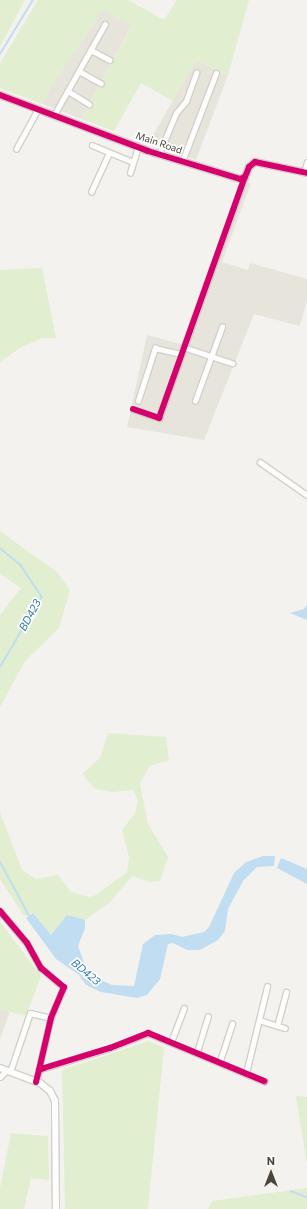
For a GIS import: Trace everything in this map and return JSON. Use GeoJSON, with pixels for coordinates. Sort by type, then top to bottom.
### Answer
{"type":"FeatureCollection","features":[{"type":"Feature","properties":{"kind":"street"},"geometry":{"type":"LineString","coordinates":[[54,115],[105,24]]}},
{"type":"Feature","properties":{"kind":"street"},"geometry":{"type":"LineString","coordinates":[[91,50],[110,60]]}},
{"type":"Feature","properties":{"kind":"street"},"geometry":{"type":"LineString","coordinates":[[79,71],[100,83]]}},
{"type":"Feature","properties":{"kind":"street"},"geometry":{"type":"LineString","coordinates":[[159,154],[176,113],[186,102],[196,73]]}},
{"type":"Feature","properties":{"kind":"street"},"geometry":{"type":"LineString","coordinates":[[182,162],[216,73]]}},
{"type":"Feature","properties":{"kind":"street"},"geometry":{"type":"LineString","coordinates":[[68,91],[89,104]]}},
{"type":"Feature","properties":{"kind":"street","name":"Main Road"},"geometry":{"type":"LineString","coordinates":[[0,95],[182,162],[240,179],[245,177]]}},
{"type":"Feature","properties":{"kind":"street"},"geometry":{"type":"LineString","coordinates":[[16,149],[38,109]]}},
{"type":"Feature","properties":{"kind":"street"},"geometry":{"type":"LineString","coordinates":[[92,145],[133,162]]}},
{"type":"Feature","properties":{"kind":"street"},"geometry":{"type":"LineString","coordinates":[[130,173],[138,147]]}},
{"type":"Feature","properties":{"kind":"street"},"geometry":{"type":"LineString","coordinates":[[91,192],[109,153]]}},
{"type":"Feature","properties":{"kind":"street"},"geometry":{"type":"LineString","coordinates":[[133,409],[159,418],[183,347],[249,167],[255,162],[306,172],[307,162]]}},
{"type":"Feature","properties":{"kind":"street"},"geometry":{"type":"LineString","coordinates":[[195,401],[222,327]]}},
{"type":"Feature","properties":{"kind":"street"},"geometry":{"type":"LineString","coordinates":[[183,347],[232,363]]}},
{"type":"Feature","properties":{"kind":"street"},"geometry":{"type":"LineString","coordinates":[[138,401],[155,348],[181,354]]}},
{"type":"Feature","properties":{"kind":"street"},"geometry":{"type":"LineString","coordinates":[[260,462],[307,495]]}},
{"type":"Feature","properties":{"kind":"street"},"geometry":{"type":"LineString","coordinates":[[0,911],[29,946],[41,968],[64,987],[50,1018],[36,1082]]}},
{"type":"Feature","properties":{"kind":"street"},"geometry":{"type":"LineString","coordinates":[[246,1072],[267,987]]}},
{"type":"Feature","properties":{"kind":"street"},"geometry":{"type":"LineString","coordinates":[[277,1026],[286,992]]}},
{"type":"Feature","properties":{"kind":"street"},"geometry":{"type":"LineString","coordinates":[[171,1042],[184,1008]]}},
{"type":"Feature","properties":{"kind":"street"},"geometry":{"type":"LineString","coordinates":[[0,1077],[5,1071],[30,1013],[50,1018]]}},
{"type":"Feature","properties":{"kind":"street"},"geometry":{"type":"LineString","coordinates":[[197,1052],[208,1016]]}},
{"type":"Feature","properties":{"kind":"street"},"geometry":{"type":"LineString","coordinates":[[259,1020],[285,1028]]}},
{"type":"Feature","properties":{"kind":"street"},"geometry":{"type":"LineString","coordinates":[[220,1061],[232,1024]]}},
{"type":"Feature","properties":{"kind":"street"},"geometry":{"type":"LineString","coordinates":[[39,1070],[110,1048],[148,1033],[220,1061],[264,1081]]}},
{"type":"Feature","properties":{"kind":"street"},"geometry":{"type":"LineString","coordinates":[[5,1071],[36,1082],[50,1091],[55,1101],[56,1209]]}},
{"type":"Feature","properties":{"kind":"shaded area"},"geometry":{"type":"Polygon","coordinates":[[[103,10],[132,25],[81,119],[43,104],[50,87],[103,10]]]}},
{"type":"Feature","properties":{"kind":"shaded area"},"geometry":{"type":"Polygon","coordinates":[[[196,60],[228,75],[196,160],[148,144],[196,60]]]}},
{"type":"Feature","properties":{"kind":"shaded area"},"geometry":{"type":"Polygon","coordinates":[[[240,181],[251,183],[222,262],[248,270],[250,263],[307,279],[307,300],[300,326],[254,314],[204,440],[127,427],[147,335],[181,344],[240,181]]]}},
{"type":"Feature","properties":{"kind":"shaded area"},"geometry":{"type":"Polygon","coordinates":[[[0,1009],[10,1012],[0,1039],[0,1009]]]}},
{"type":"Feature","properties":{"kind":"green space"},"geometry":{"type":"Polygon","coordinates":[[[0,0],[25,0],[0,47],[0,0]]]}},
{"type":"Feature","properties":{"kind":"green space"},"geometry":{"type":"Polygon","coordinates":[[[38,0],[128,0],[164,20],[177,0],[249,0],[228,75],[196,60],[173,101],[141,83],[114,131],[81,119],[132,26],[103,10],[50,87],[43,104],[0,88],[0,63],[38,0]]]}},
{"type":"Feature","properties":{"kind":"green space"},"geometry":{"type":"Polygon","coordinates":[[[42,268],[56,338],[42,338],[20,348],[0,362],[0,270],[42,268]]]}},
{"type":"Feature","properties":{"kind":"green space"},"geometry":{"type":"Polygon","coordinates":[[[0,531],[58,573],[70,590],[59,628],[25,661],[0,707],[0,615],[21,588],[0,574],[0,531]]]}},
{"type":"Feature","properties":{"kind":"green space"},"geometry":{"type":"Polygon","coordinates":[[[108,733],[166,737],[169,760],[149,766],[140,784],[148,824],[168,857],[160,881],[150,882],[132,876],[109,903],[85,920],[72,918],[51,935],[33,913],[24,916],[0,879],[0,812],[22,870],[36,879],[58,875],[71,892],[89,897],[96,895],[127,872],[129,857],[122,830],[135,813],[138,800],[133,790],[113,792],[95,789],[82,774],[100,758],[108,733]]]}},
{"type":"Feature","properties":{"kind":"green space"},"geometry":{"type":"Polygon","coordinates":[[[0,922],[41,976],[26,1016],[0,1009],[0,922]]]}},
{"type":"Feature","properties":{"kind":"green space"},"geometry":{"type":"Polygon","coordinates":[[[149,1041],[164,1048],[148,1209],[65,1209],[62,1070],[149,1041]]]}},
{"type":"Feature","properties":{"kind":"green space"},"geometry":{"type":"Polygon","coordinates":[[[296,1096],[307,1097],[307,1165],[296,1096]]]}},
{"type":"Feature","properties":{"kind":"green space"},"geometry":{"type":"Polygon","coordinates":[[[11,1133],[48,1136],[49,1180],[31,1178],[24,1209],[0,1209],[0,1188],[11,1133]]]}},
{"type":"Feature","properties":{"kind":"green space"},"geometry":{"type":"Polygon","coordinates":[[[307,1188],[307,1209],[208,1209],[212,1201],[307,1188]]]}},
{"type":"Feature","properties":{"kind":"water"},"geometry":{"type":"Polygon","coordinates":[[[307,605],[307,620],[290,613],[304,609],[307,605]]]}},
{"type":"Feature","properties":{"kind":"water"},"geometry":{"type":"Polygon","coordinates":[[[263,856],[275,856],[274,866],[257,867],[243,881],[228,909],[225,931],[218,940],[200,950],[187,950],[173,943],[168,944],[160,979],[147,995],[137,998],[101,992],[86,985],[79,975],[56,959],[26,918],[33,913],[51,935],[67,915],[85,920],[85,928],[78,946],[88,974],[112,985],[134,986],[143,944],[155,935],[172,934],[182,937],[204,932],[209,927],[234,873],[246,862],[263,856]]]}},
{"type":"Feature","properties":{"kind":"water"},"geometry":{"type":"Polygon","coordinates":[[[281,858],[307,869],[307,884],[277,868],[281,858]]]}},
{"type":"Feature","properties":{"kind":"waterway"},"geometry":{"type":"LineString","coordinates":[[0,54],[33,0]]}},
{"type":"Feature","properties":{"kind":"waterway","name":"BD423"},"geometry":{"type":"LineString","coordinates":[[0,548],[20,564],[42,597],[0,668]]}},
{"type":"Feature","properties":{"kind":"waterway","name":"BD423"},"geometry":{"type":"LineString","coordinates":[[0,861],[30,917]]}},
{"type":"Feature","properties":{"kind":"waterway"},"geometry":{"type":"LineString","coordinates":[[291,1191],[307,1197]]}},
{"type":"Feature","properties":{"kind":"cycle path"},"geometry":{"type":"LineString","coordinates":[[0,95],[148,151],[240,179],[245,177],[249,167],[255,162],[307,173]]}},
{"type":"Feature","properties":{"kind":"cycle path"},"geometry":{"type":"LineString","coordinates":[[133,409],[159,418],[245,177]]}},
{"type":"Feature","properties":{"kind":"cycle path"},"geometry":{"type":"LineString","coordinates":[[0,911],[27,943],[41,968],[64,987],[51,1018],[39,1070]]}},
{"type":"Feature","properties":{"kind":"cycle path"},"geometry":{"type":"LineString","coordinates":[[36,1082],[39,1070],[110,1048],[148,1033],[264,1081]]}}]}
